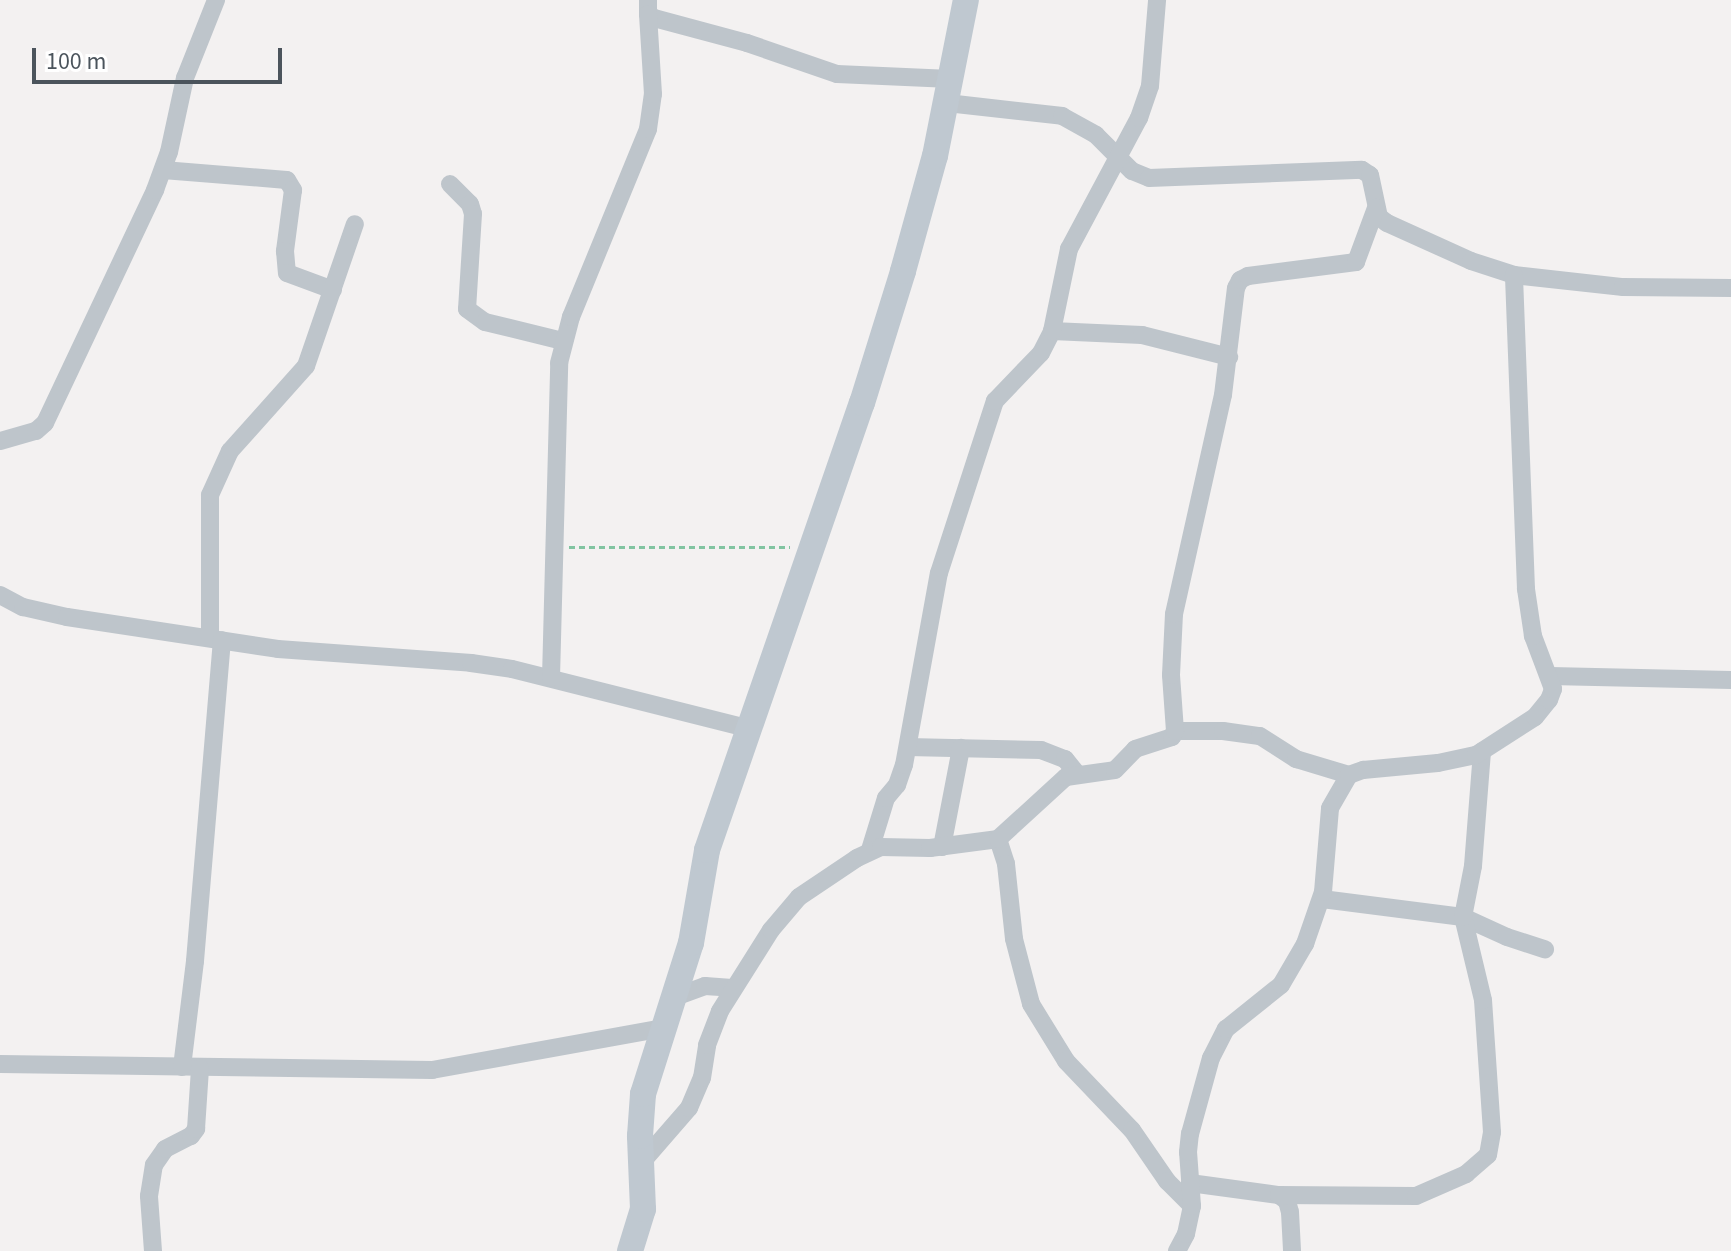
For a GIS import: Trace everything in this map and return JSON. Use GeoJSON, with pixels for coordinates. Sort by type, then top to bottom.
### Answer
{"type":"FeatureCollection","features":[{"type":"Feature","properties":{"kind":"street"},"geometry":{"type":"LineString","coordinates":[[0,441],[36,431],[45,423],[163,170],[185,78],[216,0]]}},
{"type":"Feature","properties":{"kind":"street"},"geometry":{"type":"LineString","coordinates":[[630,1251],[643,1209],[640,1126],[643,1094],[695,928],[710,840],[862,403],[899,284],[949,91],[966,0]]}},
{"type":"Feature","properties":{"kind":"street"},"geometry":{"type":"LineString","coordinates":[[870,850],[886,798],[901,776],[939,573],[995,401],[1041,353],[1052,331],[1069,249],[1120,159],[1150,86],[1157,0]]}},
{"type":"Feature","properties":{"kind":"street"},"geometry":{"type":"LineString","coordinates":[[551,678],[555,396],[563,341],[648,129],[653,94],[648,7],[847,76],[949,91],[1062,116],[1096,135],[1132,171],[1149,178],[1362,170],[1370,175],[1374,183],[1376,208],[1379,217],[1387,223],[1471,261],[1514,275],[1623,287],[1731,288]]}},
{"type":"Feature","properties":{"kind":"street"},"geometry":{"type":"LineString","coordinates":[[163,170],[287,180],[293,190],[285,251],[287,273],[333,290]]}},
{"type":"Feature","properties":{"kind":"street"},"geometry":{"type":"LineString","coordinates":[[450,184],[470,204],[473,214],[467,309],[485,322],[563,341]]}},
{"type":"Feature","properties":{"kind":"street"},"geometry":{"type":"LineString","coordinates":[[1175,731],[1171,675],[1174,614],[1202,503],[1229,357],[1234,297],[1240,280],[1356,262],[1376,208]]}},
{"type":"Feature","properties":{"kind":"street"},"geometry":{"type":"LineString","coordinates":[[153,1251],[149,1196],[154,1165],[165,1149],[196,1129],[191,1067],[195,961],[216,639],[210,495],[230,451],[306,366],[355,224]]}},
{"type":"Feature","properties":{"kind":"street"},"geometry":{"type":"LineString","coordinates":[[642,1162],[677,1124],[697,1095],[707,1045],[732,988],[771,930],[799,897],[870,850],[881,847],[942,847],[998,839],[1066,777],[1115,770],[1135,749],[1165,741],[1175,731],[1223,731],[1260,736],[1296,759],[1349,775],[1381,767],[1456,761],[1482,751],[1535,717],[1549,700],[1553,689],[1533,636],[1526,589],[1514,275]]}},
{"type":"Feature","properties":{"kind":"street"},"geometry":{"type":"LineString","coordinates":[[1052,331],[1142,335],[1229,357]]}},
{"type":"Feature","properties":{"kind":"street"},"geometry":{"type":"LineString","coordinates":[[0,595],[23,607],[67,617],[216,639],[308,652],[471,663],[551,678],[750,729]]}},
{"type":"Feature","properties":{"kind":"street"},"geometry":{"type":"LineString","coordinates":[[1550,676],[1731,680]]}},
{"type":"Feature","properties":{"kind":"street"},"geometry":{"type":"LineString","coordinates":[[908,747],[1041,750],[1065,759],[1077,774]]}},
{"type":"Feature","properties":{"kind":"street"},"geometry":{"type":"LineString","coordinates":[[942,847],[961,748]]}},
{"type":"Feature","properties":{"kind":"street"},"geometry":{"type":"LineString","coordinates":[[1190,1183],[1279,1195],[1416,1196],[1466,1174],[1488,1155],[1492,1132],[1483,1000],[1463,917],[1473,866],[1482,751]]}},
{"type":"Feature","properties":{"kind":"street"},"geometry":{"type":"LineString","coordinates":[[1177,1251],[1186,1234],[1192,1206],[1190,1134],[1218,1041],[1232,1023],[1281,985],[1305,944],[1322,899],[1330,808],[1349,775]]}},
{"type":"Feature","properties":{"kind":"street"},"geometry":{"type":"LineString","coordinates":[[998,839],[1006,864],[1014,939],[1031,1004],[1066,1061],[1113,1107],[1167,1181],[1192,1206]]}},
{"type":"Feature","properties":{"kind":"street"},"geometry":{"type":"LineString","coordinates":[[1322,899],[1463,917],[1507,937],[1545,949]]}},
{"type":"Feature","properties":{"kind":"street"},"geometry":{"type":"LineString","coordinates":[[675,997],[705,986],[732,988]]}},
{"type":"Feature","properties":{"kind":"street"},"geometry":{"type":"LineString","coordinates":[[0,1064],[432,1070],[664,1028]]}},
{"type":"Feature","properties":{"kind":"street"},"geometry":{"type":"LineString","coordinates":[[1279,1195],[1287,1201],[1290,1212],[1292,1251]]}},
{"type":"Feature","properties":{"kind":"path"},"geometry":{"type":"LineString","coordinates":[[553,547],[810,547]]}}]}
